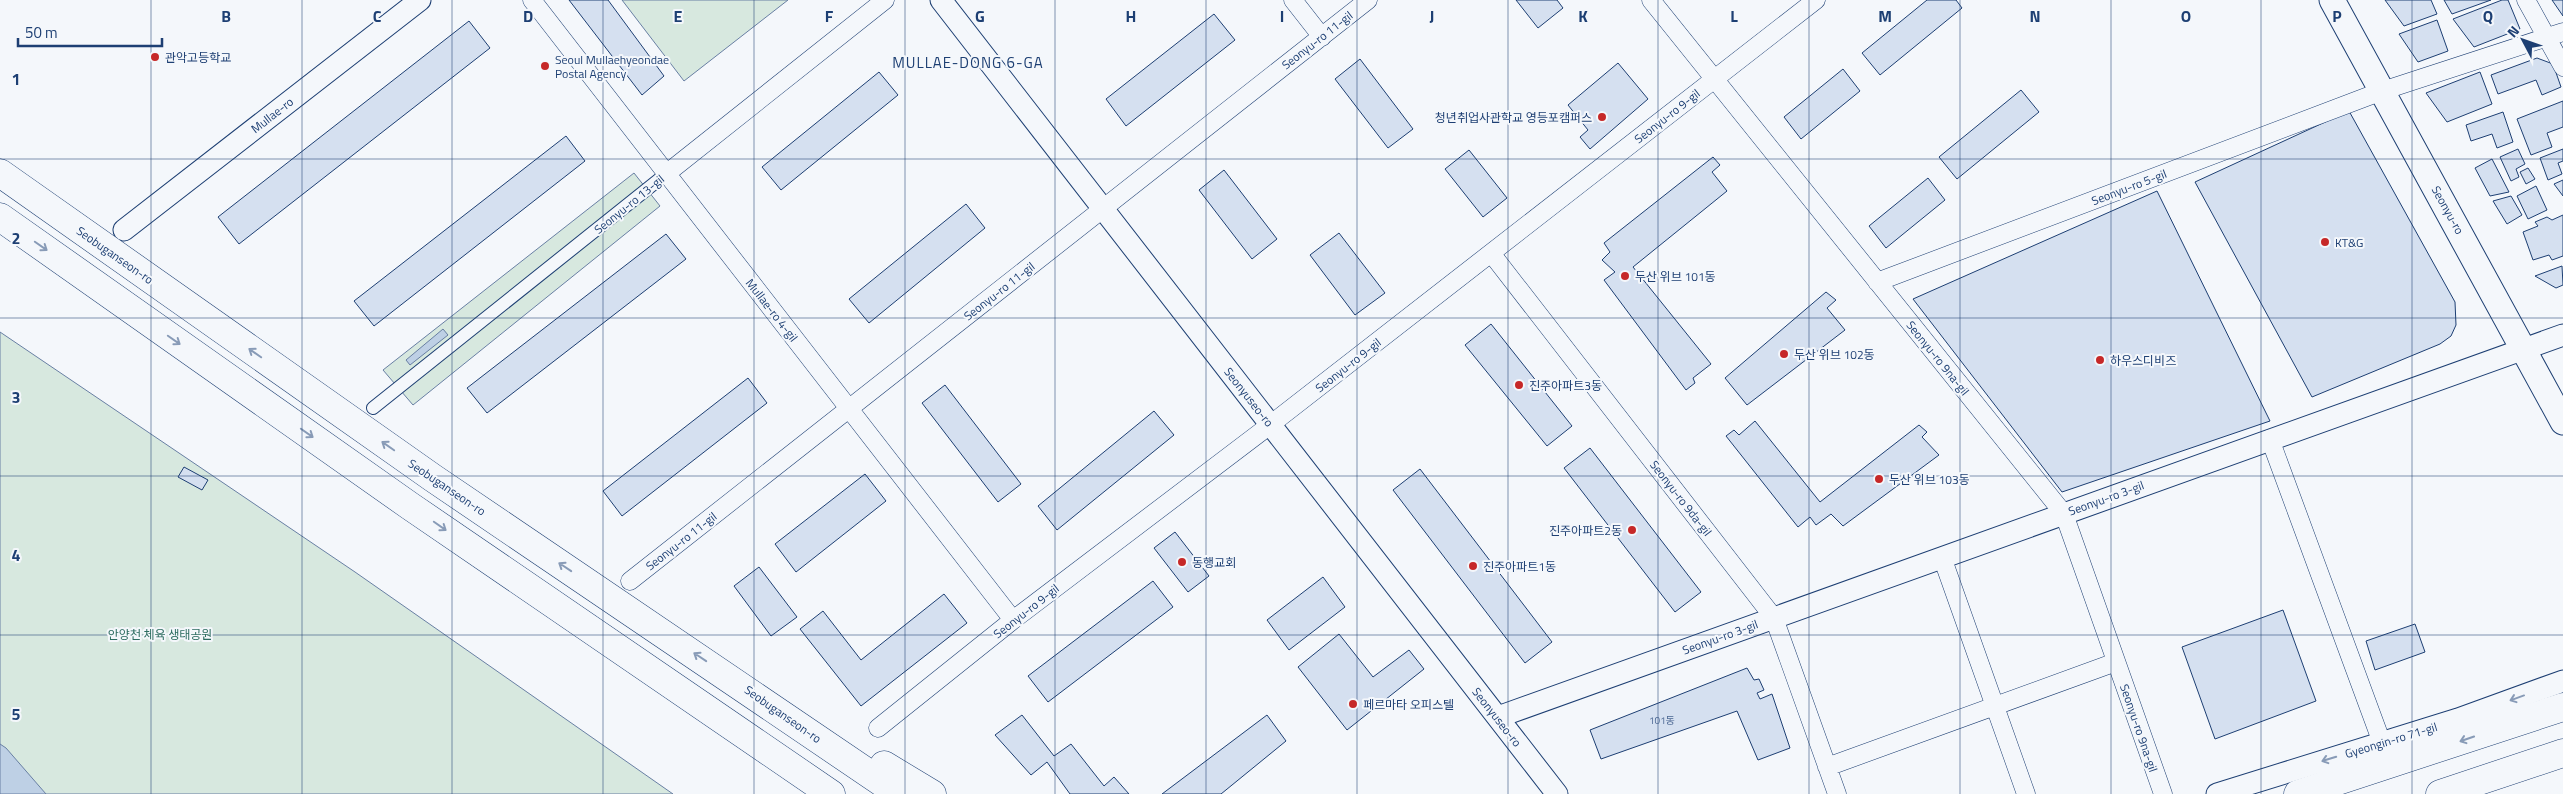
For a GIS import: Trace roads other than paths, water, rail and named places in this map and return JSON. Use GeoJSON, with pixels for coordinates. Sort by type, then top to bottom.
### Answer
{"type":"FeatureCollection","features":[{"type":"Feature","properties":{"kind":"main road","name":"Seonyu-ro"},"geometry":{"type":"LineString","coordinates":[[2332,0],[2524,347],[2563,422]]}},
{"type":"Feature","properties":{"kind":"main road","name":"Seobuganseon-ro"},"geometry":{"type":"LineString","coordinates":[[0,172],[433,478],[724,673],[899,794]]}},
{"type":"Feature","properties":{"kind":"main road"},"geometry":{"type":"LineString","coordinates":[[0,217],[410,506],[701,707],[831,794]]}},
{"type":"Feature","properties":{"kind":"main road"},"geometry":{"type":"LineString","coordinates":[[724,673],[932,794]]}},
{"type":"Feature","properties":{"kind":"main road"},"geometry":{"type":"LineString","coordinates":[[701,707],[811,794]]}},
{"type":"Feature","properties":{"kind":"main road"},"geometry":{"type":"LineString","coordinates":[[2298,794],[2563,707]]}},
{"type":"Feature","properties":{"kind":"main road"},"geometry":{"type":"LineString","coordinates":[[2440,794],[2563,753]]}},
{"type":"Feature","properties":{"kind":"street","name":"Mullae-ro"},"geometry":{"type":"LineString","coordinates":[[124,230],[420,0]]}},
{"type":"Feature","properties":{"kind":"street","name":"Mullae-ro 4-gil"},"geometry":{"type":"LineString","coordinates":[[532,0],[1013,620]]}},
{"type":"Feature","properties":{"kind":"street","name":"Seonyu-ro 13-gil"},"geometry":{"type":"LineString","coordinates":[[372,408],[885,0]]}},
{"type":"Feature","properties":{"kind":"street","name":"Seonyuseo-ro"},"geometry":{"type":"LineString","coordinates":[[941,0],[1557,794]]}},
{"type":"Feature","properties":{"kind":"street"},"geometry":{"type":"LineString","coordinates":[[1293,0],[1322,36]]}},
{"type":"Feature","properties":{"kind":"street","name":"Seonyu-ro 11-gil"},"geometry":{"type":"LineString","coordinates":[[630,581],[1368,0]]}},
{"type":"Feature","properties":{"kind":"street","name":"Seonyu-ro 9na-gil"},"geometry":{"type":"LineString","coordinates":[[1651,0],[2064,514],[2162,794]]}},
{"type":"Feature","properties":{"kind":"street","name":"Seonyu-ro 9-gil"},"geometry":{"type":"LineString","coordinates":[[878,728],[1013,620],[1270,425],[1816,0]]}},
{"type":"Feature","properties":{"kind":"street"},"geometry":{"type":"LineString","coordinates":[[2526,0],[2555,35],[2563,67]]}},
{"type":"Feature","properties":{"kind":"street","name":"Seonyu-ro 5-gil"},"geometry":{"type":"LineString","coordinates":[[1877,282],[2382,91],[2555,35]]}},
{"type":"Feature","properties":{"kind":"street","name":"Seonyu-ro 9da-gil"},"geometry":{"type":"LineString","coordinates":[[1491,253],[1774,618],[1837,794]]}},
{"type":"Feature","properties":{"kind":"street","name":"Seonyu-ro 3-gil"},"geometry":{"type":"LineString","coordinates":[[1498,717],[2524,347],[2563,335]]}},
{"type":"Feature","properties":{"kind":"street"},"geometry":{"type":"LineString","coordinates":[[2270,439],[2382,743]]}},
{"type":"Feature","properties":{"kind":"street"},"geometry":{"type":"LineString","coordinates":[[1942,557],[2026,794]]}},
{"type":"Feature","properties":{"kind":"street"},"geometry":{"type":"LineString","coordinates":[[1827,767],[2116,662]]}},
{"type":"Feature","properties":{"kind":"street","name":"Gyeongin-ro 71-gil"},"geometry":{"type":"LineString","coordinates":[[2217,794],[2458,719],[2563,682]]}},
{"type":"Feature","properties":{"kind":"water"},"geometry":{"type":"Polygon","coordinates":[[[443,329],[448,335],[410,365],[406,360],[443,329]]]}},
{"type":"Feature","properties":{"kind":"water"},"geometry":{"type":"Polygon","coordinates":[[[0,744],[6,748],[46,794],[0,794],[0,744]]]}},
{"type":"Feature","properties":{"kind":"place","name":"관악고등학교"},"geometry":{"type":"Point","coordinates":[155,57]}},
{"type":"Feature","properties":{"kind":"place","name":"Seoul Mullaehyeondae Postal Agency"},"geometry":{"type":"Point","coordinates":[545,66]}},
{"type":"Feature","properties":{"kind":"place","name":"청년취업사관학교 영등포캠퍼스"},"geometry":{"type":"Point","coordinates":[1602,117]}},
{"type":"Feature","properties":{"kind":"place","name":"KT&G"},"geometry":{"type":"Point","coordinates":[2325,242]}},
{"type":"Feature","properties":{"kind":"place","name":"두산 위브 101동"},"geometry":{"type":"Point","coordinates":[1625,276]}},
{"type":"Feature","properties":{"kind":"place","name":"두산 위브 102동"},"geometry":{"type":"Point","coordinates":[1784,354]}},
{"type":"Feature","properties":{"kind":"place","name":"하우스디비즈"},"geometry":{"type":"Point","coordinates":[2100,360]}},
{"type":"Feature","properties":{"kind":"place","name":"진주아파트3동"},"geometry":{"type":"Point","coordinates":[1519,385]}},
{"type":"Feature","properties":{"kind":"place","name":"두산 위브 103동"},"geometry":{"type":"Point","coordinates":[1879,479]}},
{"type":"Feature","properties":{"kind":"place","name":"진주아파트2동"},"geometry":{"type":"Point","coordinates":[1632,530]}},
{"type":"Feature","properties":{"kind":"place","name":"동행교회"},"geometry":{"type":"Point","coordinates":[1182,562]}},
{"type":"Feature","properties":{"kind":"place","name":"진주아파트1동"},"geometry":{"type":"Point","coordinates":[1473,566]}},
{"type":"Feature","properties":{"kind":"place","name":"페르마타 오피스텔"},"geometry":{"type":"Point","coordinates":[1353,704]}},
{"type":"Feature","properties":{"kind":"district","name":"MULLAE-DONG 6-GA"},"geometry":{"type":"Point","coordinates":[968,62]}},
{"type":"Feature","properties":{"kind":"park label","name":"안양천 체육 생태공원"},"geometry":{"type":"Point","coordinates":[160,634]}}]}
